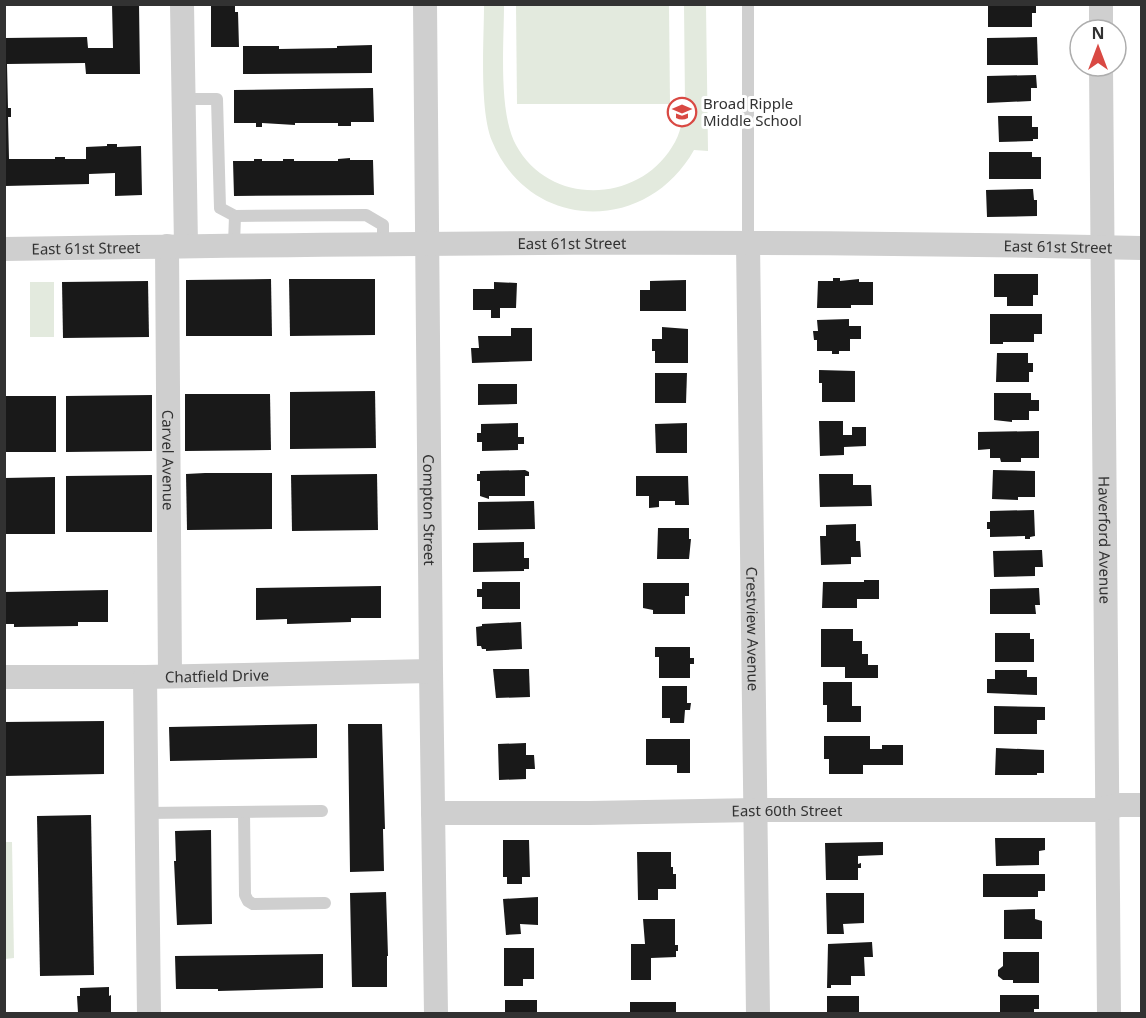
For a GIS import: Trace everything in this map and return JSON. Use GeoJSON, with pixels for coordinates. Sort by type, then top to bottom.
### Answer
{"type":"FeatureCollection","features":[{"type":"Feature","properties":{"kind":"street","name":"Carvel Avenue"},"geometry":{"type":"LineString","coordinates":[[170,676],[182,4]]}},
{"type":"Feature","properties":{"kind":"street","name":"Compton Street"},"geometry":{"type":"LineString","coordinates":[[425,4],[436,1014]]}},
{"type":"Feature","properties":{"kind":"street","name":"Haverford Avenue"},"geometry":{"type":"LineString","coordinates":[[1101,78],[1109,1014]]}},
{"type":"Feature","properties":{"kind":"street","name":"East 61st Street"},"geometry":{"type":"LineString","coordinates":[[4,249],[234,244],[748,243],[1142,248]]}},
{"type":"Feature","properties":{"kind":"street","name":"Crestview Avenue"},"geometry":{"type":"LineString","coordinates":[[748,243],[758,1014]]}},
{"type":"Feature","properties":{"kind":"street","name":"Chatfield Drive"},"geometry":{"type":"LineString","coordinates":[[4,676],[170,676],[431,671]]}},
{"type":"Feature","properties":{"kind":"street"},"geometry":{"type":"LineString","coordinates":[[145,676],[149,1014]]}},
{"type":"Feature","properties":{"kind":"street","name":"East 60th Street"},"geometry":{"type":"LineString","coordinates":[[433,813],[1096,810],[1142,805]]}},
{"type":"Feature","properties":{"kind":"lane"},"geometry":{"type":"LineString","coordinates":[[748,4],[748,243]]}},
{"type":"Feature","properties":{"kind":"lane"},"geometry":{"type":"LineString","coordinates":[[182,99],[217,99],[220,208],[235,216],[366,215],[382,225],[383,244]]}},
{"type":"Feature","properties":{"kind":"lane"},"geometry":{"type":"LineString","coordinates":[[234,244],[235,216]]}},
{"type":"Feature","properties":{"kind":"lane"},"geometry":{"type":"LineString","coordinates":[[146,813],[322,811]]}},
{"type":"Feature","properties":{"kind":"lane"},"geometry":{"type":"LineString","coordinates":[[244,812],[245,895],[248,901],[253,904],[325,903]]}},
{"type":"Feature","properties":{"kind":"shaded area"},"geometry":{"type":"Polygon","coordinates":[[[484,5],[504,5],[504,96],[510,131],[516,145],[531,165],[549,179],[571,187],[593,190],[616,188],[638,179],[657,166],[672,147],[678,137],[685,103],[684,5],[706,5],[708,151],[694,150],[673,178],[648,197],[619,208],[590,212],[560,206],[533,193],[510,171],[492,141],[488,127],[483,74],[484,5]]]}},
{"type":"Feature","properties":{"kind":"shaded area"},"geometry":{"type":"Polygon","coordinates":[[[516,5],[669,5],[670,104],[517,104],[516,5]]]}},
{"type":"Feature","properties":{"kind":"shaded area"},"geometry":{"type":"Polygon","coordinates":[[[30,282],[54,282],[54,337],[30,337],[30,282]]]}},
{"type":"Feature","properties":{"kind":"shaded area"},"geometry":{"type":"Polygon","coordinates":[[[5,842],[12,842],[14,958],[5,959],[5,842]]]}},
{"type":"Feature","properties":{"kind":"building"},"geometry":{"type":"Polygon","coordinates":[[[112,4],[139,4],[140,74],[86,74],[85,63],[7,64],[8,108],[11,108],[11,117],[8,117],[9,159],[65,157],[65,159],[86,159],[86,147],[107,146],[107,144],[117,144],[117,147],[141,146],[142,195],[115,196],[115,173],[89,174],[89,184],[5,186],[5,38],[87,37],[88,48],[113,48],[112,4]]]}},
{"type":"Feature","properties":{"kind":"building"},"geometry":{"type":"Polygon","coordinates":[[[211,4],[235,4],[235,12],[238,12],[239,47],[211,47],[211,4]]]}},
{"type":"Feature","properties":{"kind":"building"},"geometry":{"type":"Polygon","coordinates":[[[988,4],[1036,4],[1036,13],[1032,13],[1032,27],[988,27],[988,4]]]}},
{"type":"Feature","properties":{"kind":"building"},"geometry":{"type":"Polygon","coordinates":[[[1037,37],[1038,65],[987,65],[987,38],[1037,37]]]}},
{"type":"Feature","properties":{"kind":"building"},"geometry":{"type":"Polygon","coordinates":[[[372,45],[372,73],[243,74],[243,46],[279,46],[279,49],[372,45]]]}},
{"type":"Feature","properties":{"kind":"building"},"geometry":{"type":"Polygon","coordinates":[[[1036,75],[1037,88],[1031,88],[1031,101],[987,103],[987,76],[1036,75]]]}},
{"type":"Feature","properties":{"kind":"building"},"geometry":{"type":"Polygon","coordinates":[[[373,88],[374,122],[351,122],[351,126],[338,126],[338,123],[295,123],[295,125],[262,123],[262,127],[256,127],[256,123],[234,123],[234,90],[373,88]]]}},
{"type":"Feature","properties":{"kind":"building"},"geometry":{"type":"Polygon","coordinates":[[[998,116],[1032,116],[1032,127],[1038,127],[1038,139],[999,142],[998,116]]]}},
{"type":"Feature","properties":{"kind":"building"},"geometry":{"type":"Polygon","coordinates":[[[989,152],[1032,152],[1032,157],[1041,157],[1041,179],[989,179],[989,152]]]}},
{"type":"Feature","properties":{"kind":"building"},"geometry":{"type":"Polygon","coordinates":[[[350,158],[350,160],[373,160],[374,195],[234,196],[233,161],[294,159],[294,161],[338,161],[338,159],[350,158]]]}},
{"type":"Feature","properties":{"kind":"building"},"geometry":{"type":"Polygon","coordinates":[[[1033,189],[1034,200],[1037,200],[1037,216],[987,217],[986,190],[1033,189]]]}},
{"type":"Feature","properties":{"kind":"building"},"geometry":{"type":"Polygon","coordinates":[[[994,274],[1038,274],[1038,295],[1033,295],[1033,306],[1007,306],[1007,297],[994,297],[994,274]]]}},
{"type":"Feature","properties":{"kind":"building"},"geometry":{"type":"Polygon","coordinates":[[[833,278],[840,278],[840,281],[859,279],[859,282],[873,282],[873,305],[851,305],[851,308],[817,308],[818,281],[833,281],[833,278]]]}},
{"type":"Feature","properties":{"kind":"building"},"geometry":{"type":"Polygon","coordinates":[[[271,279],[272,336],[186,336],[186,280],[271,279]]]}},
{"type":"Feature","properties":{"kind":"building"},"geometry":{"type":"Polygon","coordinates":[[[289,279],[375,279],[375,335],[290,336],[289,279]]]}},
{"type":"Feature","properties":{"kind":"building"},"geometry":{"type":"Polygon","coordinates":[[[686,280],[686,311],[640,311],[640,290],[650,290],[650,281],[686,280]]]}},
{"type":"Feature","properties":{"kind":"building"},"geometry":{"type":"Polygon","coordinates":[[[148,281],[149,337],[63,338],[62,282],[148,281]]]}},
{"type":"Feature","properties":{"kind":"building"},"geometry":{"type":"Polygon","coordinates":[[[494,282],[517,283],[516,308],[500,308],[500,318],[491,318],[491,310],[473,310],[473,289],[494,289],[494,282]]]}},
{"type":"Feature","properties":{"kind":"building"},"geometry":{"type":"Polygon","coordinates":[[[990,314],[1042,314],[1042,334],[1034,334],[1034,342],[990,344],[990,314]]]}},
{"type":"Feature","properties":{"kind":"building"},"geometry":{"type":"Polygon","coordinates":[[[849,319],[849,326],[861,326],[861,339],[850,339],[850,351],[839,351],[839,354],[832,354],[832,351],[817,351],[817,340],[814,340],[813,331],[818,331],[817,320],[849,319]]]}},
{"type":"Feature","properties":{"kind":"building"},"geometry":{"type":"Polygon","coordinates":[[[662,327],[688,329],[688,363],[655,363],[652,339],[662,339],[662,327]]]}},
{"type":"Feature","properties":{"kind":"building"},"geometry":{"type":"Polygon","coordinates":[[[511,328],[532,328],[532,361],[472,363],[471,348],[479,348],[478,336],[511,336],[511,328]]]}},
{"type":"Feature","properties":{"kind":"building"},"geometry":{"type":"Polygon","coordinates":[[[997,353],[1028,353],[1028,363],[1033,363],[1033,372],[1029,372],[1029,382],[996,382],[997,353]]]}},
{"type":"Feature","properties":{"kind":"building"},"geometry":{"type":"Polygon","coordinates":[[[819,370],[855,371],[855,402],[822,402],[819,370]]]}},
{"type":"Feature","properties":{"kind":"building"},"geometry":{"type":"Polygon","coordinates":[[[655,373],[687,373],[686,403],[655,403],[655,373]]]}},
{"type":"Feature","properties":{"kind":"building"},"geometry":{"type":"Polygon","coordinates":[[[478,384],[517,384],[517,404],[478,405],[478,384]]]}},
{"type":"Feature","properties":{"kind":"building"},"geometry":{"type":"Polygon","coordinates":[[[375,391],[376,448],[290,449],[290,392],[375,391]]]}},
{"type":"Feature","properties":{"kind":"building"},"geometry":{"type":"Polygon","coordinates":[[[994,393],[1031,393],[1031,400],[1039,400],[1039,411],[1029,411],[1029,420],[1012,420],[1012,422],[994,420],[994,393]]]}},
{"type":"Feature","properties":{"kind":"building"},"geometry":{"type":"Polygon","coordinates":[[[185,394],[270,394],[271,450],[185,451],[185,394]]]}},
{"type":"Feature","properties":{"kind":"building"},"geometry":{"type":"Polygon","coordinates":[[[152,395],[152,451],[66,452],[66,396],[152,395]]]}},
{"type":"Feature","properties":{"kind":"building"},"geometry":{"type":"Polygon","coordinates":[[[4,396],[56,396],[56,452],[4,452],[4,396]]]}},
{"type":"Feature","properties":{"kind":"building"},"geometry":{"type":"Polygon","coordinates":[[[819,421],[843,421],[843,435],[852,435],[852,427],[866,427],[866,446],[844,447],[844,455],[820,456],[819,421]]]}},
{"type":"Feature","properties":{"kind":"building"},"geometry":{"type":"Polygon","coordinates":[[[518,423],[518,437],[524,437],[524,444],[518,444],[518,450],[482,451],[482,442],[477,442],[477,433],[481,433],[481,424],[518,423]]]}},
{"type":"Feature","properties":{"kind":"building"},"geometry":{"type":"Polygon","coordinates":[[[687,423],[687,453],[656,453],[655,424],[687,423]]]}},
{"type":"Feature","properties":{"kind":"building"},"geometry":{"type":"Polygon","coordinates":[[[1039,431],[1039,458],[1021,458],[1021,462],[1001,462],[1000,458],[990,458],[990,449],[978,450],[978,432],[1039,431]]]}},
{"type":"Feature","properties":{"kind":"building"},"geometry":{"type":"Polygon","coordinates":[[[525,470],[529,472],[529,476],[525,476],[525,496],[489,496],[489,499],[480,496],[480,481],[477,481],[477,474],[480,474],[480,471],[525,470]]]}},
{"type":"Feature","properties":{"kind":"building"},"geometry":{"type":"Polygon","coordinates":[[[993,470],[1035,471],[1035,497],[1018,497],[1018,500],[992,499],[993,470]]]}},
{"type":"Feature","properties":{"kind":"building"},"geometry":{"type":"Polygon","coordinates":[[[272,473],[272,529],[187,530],[186,474],[272,473]]]}},
{"type":"Feature","properties":{"kind":"building"},"geometry":{"type":"Polygon","coordinates":[[[377,474],[378,530],[292,531],[291,475],[377,474]]]}},
{"type":"Feature","properties":{"kind":"building"},"geometry":{"type":"Polygon","coordinates":[[[819,474],[853,474],[853,485],[871,485],[872,506],[820,507],[819,474]]]}},
{"type":"Feature","properties":{"kind":"building"},"geometry":{"type":"Polygon","coordinates":[[[152,475],[152,532],[66,532],[66,476],[152,475]]]}},
{"type":"Feature","properties":{"kind":"building"},"geometry":{"type":"Polygon","coordinates":[[[636,476],[688,476],[689,505],[675,505],[675,501],[659,501],[659,507],[649,508],[649,496],[636,496],[636,476]]]}},
{"type":"Feature","properties":{"kind":"building"},"geometry":{"type":"Polygon","coordinates":[[[55,477],[55,534],[4,534],[4,478],[55,477]]]}},
{"type":"Feature","properties":{"kind":"building"},"geometry":{"type":"Polygon","coordinates":[[[534,501],[535,529],[478,530],[478,502],[534,501]]]}},
{"type":"Feature","properties":{"kind":"building"},"geometry":{"type":"Polygon","coordinates":[[[1034,510],[1035,536],[1030,539],[1025,539],[1025,536],[990,537],[987,522],[990,522],[990,511],[1034,510]]]}},
{"type":"Feature","properties":{"kind":"building"},"geometry":{"type":"Polygon","coordinates":[[[856,524],[856,541],[860,541],[861,557],[851,557],[851,564],[821,565],[820,536],[826,536],[826,525],[856,524]]]}},
{"type":"Feature","properties":{"kind":"building"},"geometry":{"type":"Polygon","coordinates":[[[658,528],[689,528],[689,539],[691,539],[689,559],[657,559],[658,528]]]}},
{"type":"Feature","properties":{"kind":"building"},"geometry":{"type":"Polygon","coordinates":[[[524,542],[524,558],[529,558],[529,569],[473,572],[473,543],[524,542]]]}},
{"type":"Feature","properties":{"kind":"building"},"geometry":{"type":"Polygon","coordinates":[[[1042,550],[1043,567],[1035,567],[1035,576],[994,577],[993,551],[1042,550]]]}},
{"type":"Feature","properties":{"kind":"building"},"geometry":{"type":"Polygon","coordinates":[[[864,580],[879,580],[879,599],[857,599],[857,608],[822,608],[823,582],[864,582],[864,580]]]}},
{"type":"Feature","properties":{"kind":"building"},"geometry":{"type":"Polygon","coordinates":[[[482,582],[520,582],[520,609],[482,609],[482,597],[477,597],[477,589],[482,589],[482,582]]]}},
{"type":"Feature","properties":{"kind":"building"},"geometry":{"type":"Polygon","coordinates":[[[643,583],[689,583],[689,596],[685,596],[685,614],[653,614],[653,610],[643,608],[643,583]]]}},
{"type":"Feature","properties":{"kind":"building"},"geometry":{"type":"Polygon","coordinates":[[[381,586],[381,618],[351,618],[351,622],[287,624],[287,619],[256,620],[256,588],[381,586]]]}},
{"type":"Feature","properties":{"kind":"building"},"geometry":{"type":"Polygon","coordinates":[[[1039,588],[1040,605],[1035,605],[1036,614],[990,614],[990,589],[1039,588]]]}},
{"type":"Feature","properties":{"kind":"building"},"geometry":{"type":"Polygon","coordinates":[[[108,590],[108,622],[78,622],[78,626],[14,627],[14,624],[4,624],[4,592],[108,590]]]}},
{"type":"Feature","properties":{"kind":"building"},"geometry":{"type":"Polygon","coordinates":[[[521,622],[522,649],[486,651],[481,646],[477,646],[476,627],[482,624],[521,622]]]}},
{"type":"Feature","properties":{"kind":"building"},"geometry":{"type":"Polygon","coordinates":[[[821,629],[853,629],[853,641],[862,641],[862,654],[868,654],[868,665],[878,665],[878,678],[845,678],[845,667],[821,667],[821,629]]]}},
{"type":"Feature","properties":{"kind":"building"},"geometry":{"type":"Polygon","coordinates":[[[995,633],[1030,633],[1030,639],[1034,639],[1034,662],[995,662],[995,633]]]}},
{"type":"Feature","properties":{"kind":"building"},"geometry":{"type":"Polygon","coordinates":[[[655,647],[690,647],[690,658],[694,658],[694,664],[690,664],[690,678],[659,678],[659,657],[655,657],[655,647]]]}},
{"type":"Feature","properties":{"kind":"building"},"geometry":{"type":"Polygon","coordinates":[[[493,669],[529,669],[530,697],[496,698],[493,669]]]}},
{"type":"Feature","properties":{"kind":"building"},"geometry":{"type":"Polygon","coordinates":[[[995,670],[1027,670],[1027,677],[1037,677],[1037,695],[987,693],[987,679],[995,679],[995,670]]]}},
{"type":"Feature","properties":{"kind":"building"},"geometry":{"type":"Polygon","coordinates":[[[823,682],[852,682],[852,706],[861,706],[861,722],[827,722],[827,705],[823,705],[823,682]]]}},
{"type":"Feature","properties":{"kind":"building"},"geometry":{"type":"Polygon","coordinates":[[[662,686],[687,686],[687,703],[691,703],[690,710],[685,710],[684,723],[670,723],[670,718],[662,718],[662,686]]]}},
{"type":"Feature","properties":{"kind":"building"},"geometry":{"type":"Polygon","coordinates":[[[994,706],[1045,707],[1045,720],[1037,720],[1037,734],[994,734],[994,706]]]}},
{"type":"Feature","properties":{"kind":"building"},"geometry":{"type":"Polygon","coordinates":[[[104,721],[104,774],[4,776],[4,722],[104,721]]]}},
{"type":"Feature","properties":{"kind":"building"},"geometry":{"type":"Polygon","coordinates":[[[317,724],[317,758],[170,761],[169,727],[317,724]]]}},
{"type":"Feature","properties":{"kind":"building"},"geometry":{"type":"Polygon","coordinates":[[[348,724],[382,724],[384,871],[350,872],[348,724]]]}},
{"type":"Feature","properties":{"kind":"building"},"geometry":{"type":"Polygon","coordinates":[[[824,736],[870,736],[870,749],[882,749],[882,745],[903,745],[903,765],[863,765],[863,774],[829,774],[829,759],[824,759],[824,736]]]}},
{"type":"Feature","properties":{"kind":"building"},"geometry":{"type":"Polygon","coordinates":[[[646,739],[690,739],[690,773],[677,773],[677,765],[646,765],[646,739]]]}},
{"type":"Feature","properties":{"kind":"building"},"geometry":{"type":"Polygon","coordinates":[[[526,743],[526,755],[534,755],[535,769],[526,769],[526,779],[499,780],[498,744],[526,743]]]}},
{"type":"Feature","properties":{"kind":"building"},"geometry":{"type":"Polygon","coordinates":[[[996,748],[1044,750],[1044,773],[995,775],[996,748]]]}},
{"type":"Feature","properties":{"kind":"building"},"geometry":{"type":"Polygon","coordinates":[[[91,815],[94,975],[40,976],[37,816],[91,815]]]}},
{"type":"Feature","properties":{"kind":"building"},"geometry":{"type":"Polygon","coordinates":[[[211,830],[212,924],[177,925],[175,831],[211,830]]]}},
{"type":"Feature","properties":{"kind":"building"},"geometry":{"type":"Polygon","coordinates":[[[995,838],[1045,838],[1045,850],[1039,851],[1039,865],[996,866],[995,838]]]}},
{"type":"Feature","properties":{"kind":"building"},"geometry":{"type":"Polygon","coordinates":[[[503,840],[529,840],[530,877],[522,877],[522,884],[507,884],[507,877],[503,877],[503,840]]]}},
{"type":"Feature","properties":{"kind":"building"},"geometry":{"type":"Polygon","coordinates":[[[883,842],[883,855],[858,856],[858,864],[861,863],[861,868],[858,868],[858,880],[826,880],[825,843],[883,842]]]}},
{"type":"Feature","properties":{"kind":"building"},"geometry":{"type":"Polygon","coordinates":[[[637,852],[671,852],[671,867],[673,867],[673,874],[676,874],[676,889],[658,889],[658,900],[638,900],[637,852]]]}},
{"type":"Feature","properties":{"kind":"building"},"geometry":{"type":"Polygon","coordinates":[[[983,874],[1045,874],[1045,891],[1038,891],[1038,897],[983,897],[983,874]]]}},
{"type":"Feature","properties":{"kind":"building"},"geometry":{"type":"Polygon","coordinates":[[[386,892],[387,987],[352,987],[350,893],[386,892]]]}},
{"type":"Feature","properties":{"kind":"building"},"geometry":{"type":"Polygon","coordinates":[[[826,893],[864,893],[864,923],[843,924],[844,934],[827,934],[826,893]]]}},
{"type":"Feature","properties":{"kind":"building"},"geometry":{"type":"Polygon","coordinates":[[[538,897],[538,925],[520,924],[521,934],[506,935],[503,899],[538,897]]]}},
{"type":"Feature","properties":{"kind":"building"},"geometry":{"type":"Polygon","coordinates":[[[1035,909],[1035,919],[1042,921],[1042,939],[1004,939],[1004,910],[1035,909]]]}},
{"type":"Feature","properties":{"kind":"building"},"geometry":{"type":"Polygon","coordinates":[[[643,919],[675,919],[675,945],[678,945],[678,951],[676,951],[676,957],[651,958],[651,980],[631,980],[631,944],[645,944],[643,919]]]}},
{"type":"Feature","properties":{"kind":"building"},"geometry":{"type":"Polygon","coordinates":[[[872,942],[873,957],[864,957],[865,976],[851,976],[851,985],[831,985],[831,988],[827,988],[828,944],[872,942]]]}},
{"type":"Feature","properties":{"kind":"building"},"geometry":{"type":"Polygon","coordinates":[[[504,948],[534,948],[534,979],[523,979],[523,986],[504,986],[504,948]]]}},
{"type":"Feature","properties":{"kind":"building"},"geometry":{"type":"Polygon","coordinates":[[[1003,952],[1039,952],[1039,983],[1013,983],[1013,980],[1003,980],[998,976],[998,970],[1003,966],[1003,952]]]}},
{"type":"Feature","properties":{"kind":"building"},"geometry":{"type":"Polygon","coordinates":[[[323,954],[323,988],[218,991],[218,989],[176,989],[175,956],[323,954]]]}},
{"type":"Feature","properties":{"kind":"building"},"geometry":{"type":"Polygon","coordinates":[[[109,987],[111,1014],[78,1013],[77,996],[80,996],[80,988],[109,987]]]}},
{"type":"Feature","properties":{"kind":"building"},"geometry":{"type":"Polygon","coordinates":[[[1000,995],[1039,995],[1039,1009],[1034,1009],[1034,1014],[1000,1014],[1000,995]]]}},
{"type":"Feature","properties":{"kind":"building"},"geometry":{"type":"Polygon","coordinates":[[[827,996],[859,996],[859,1014],[827,1014],[827,996]]]}},
{"type":"Feature","properties":{"kind":"building"},"geometry":{"type":"Polygon","coordinates":[[[505,1000],[537,1000],[537,1014],[505,1014],[505,1000]]]}},
{"type":"Feature","properties":{"kind":"building"},"geometry":{"type":"Polygon","coordinates":[[[630,1002],[676,1002],[676,1014],[630,1014],[630,1002]]]}},
{"type":"Feature","properties":{"kind":"place","name":"Broad Ripple Middle School"},"geometry":{"type":"Point","coordinates":[682,112]}}]}
